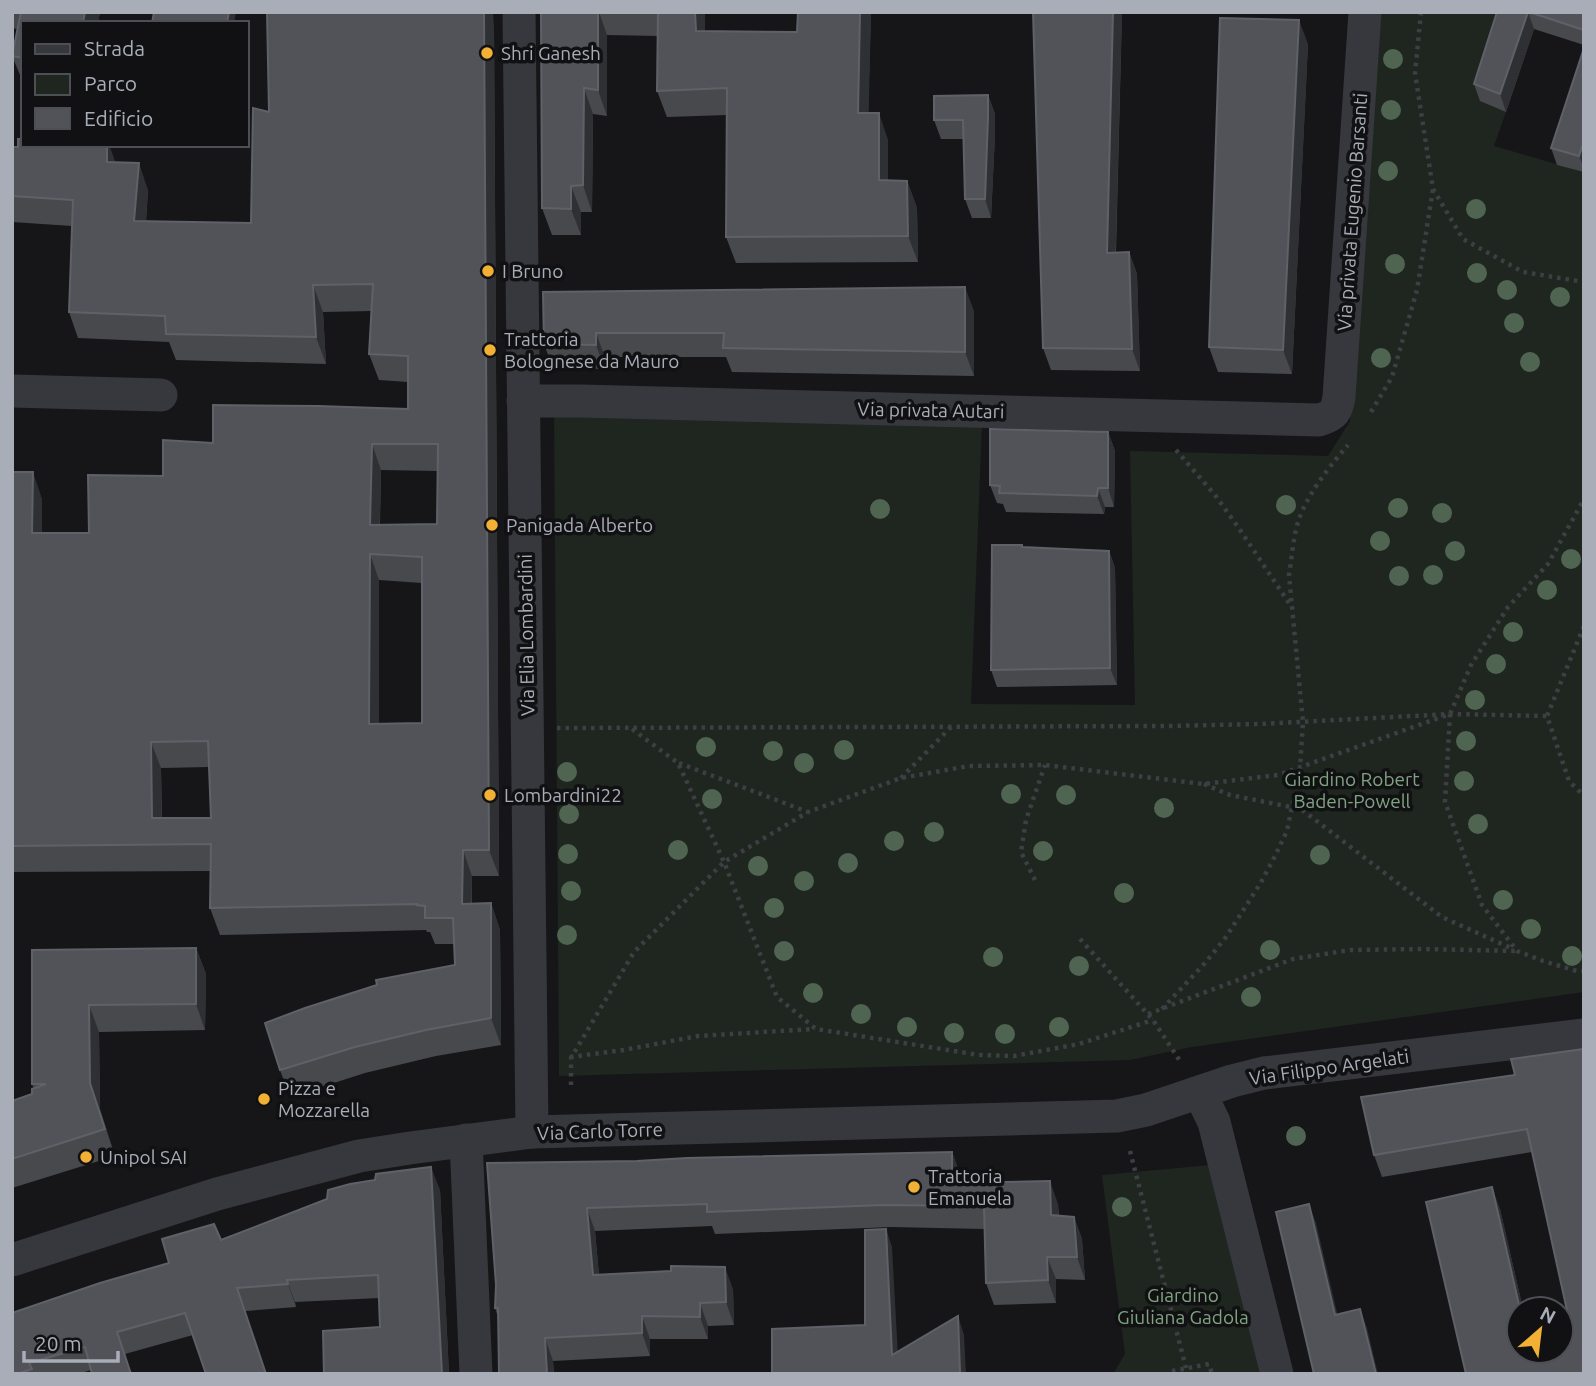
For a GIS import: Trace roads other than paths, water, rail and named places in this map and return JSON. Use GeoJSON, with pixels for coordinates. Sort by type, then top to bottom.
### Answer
{"type":"FeatureCollection","features":[{"type":"Feature","properties":{"kind":"street","name":"Via Elia Lombardini"},"geometry":{"type":"LineString","coordinates":[[519,12],[532,1132]]}},
{"type":"Feature","properties":{"kind":"street","name":"Via privata Eugenio Barsanti"},"geometry":{"type":"LineString","coordinates":[[1351,417],[1340,384],[1365,12]]}},
{"type":"Feature","properties":{"kind":"street"},"geometry":{"type":"LineString","coordinates":[[12,391],[161,395]]}},
{"type":"Feature","properties":{"kind":"street","name":"Via privata Autari"},"geometry":{"type":"LineString","coordinates":[[523,401],[1320,421],[1351,417]]}},
{"type":"Feature","properties":{"kind":"street","name":"Via Filippo Argelati"},"geometry":{"type":"LineString","coordinates":[[1200,1093],[1264,1073],[1584,1035]]}},
{"type":"Feature","properties":{"kind":"street"},"geometry":{"type":"LineString","coordinates":[[1200,1093],[1214,1122],[1277,1374]]}},
{"type":"Feature","properties":{"kind":"street","name":"Via Carlo Torre"},"geometry":{"type":"LineString","coordinates":[[12,1260],[217,1194],[359,1156],[466,1140],[532,1132],[1117,1116],[1146,1111],[1200,1093]]}},
{"type":"Feature","properties":{"kind":"street"},"geometry":{"type":"LineString","coordinates":[[466,1140],[477,1374]]}},
{"type":"Feature","properties":{"kind":"place","name":"Shri Ganesh"},"geometry":{"type":"Point","coordinates":[487,53]}},
{"type":"Feature","properties":{"kind":"place","name":"I Bruno"},"geometry":{"type":"Point","coordinates":[488,271]}},
{"type":"Feature","properties":{"kind":"place","name":"Trattoria Bolognese da Mauro"},"geometry":{"type":"Point","coordinates":[490,350]}},
{"type":"Feature","properties":{"kind":"place","name":"Panigada Alberto"},"geometry":{"type":"Point","coordinates":[492,525]}},
{"type":"Feature","properties":{"kind":"place","name":"Lombardini22"},"geometry":{"type":"Point","coordinates":[490,795]}},
{"type":"Feature","properties":{"kind":"place","name":"Pizza e Mozzarella"},"geometry":{"type":"Point","coordinates":[264,1099]}},
{"type":"Feature","properties":{"kind":"place","name":"Unipol SAI"},"geometry":{"type":"Point","coordinates":[86,1157]}},
{"type":"Feature","properties":{"kind":"place","name":"Trattoria Emanuela"},"geometry":{"type":"Point","coordinates":[914,1187]}},
{"type":"Feature","properties":{"kind":"park label","name":"Giardino Robert Baden-Powell"},"geometry":{"type":"Point","coordinates":[1352,790]}},
{"type":"Feature","properties":{"kind":"park label","name":"Giardino Giuliana Gadola"},"geometry":{"type":"Point","coordinates":[1183,1306]}}]}
